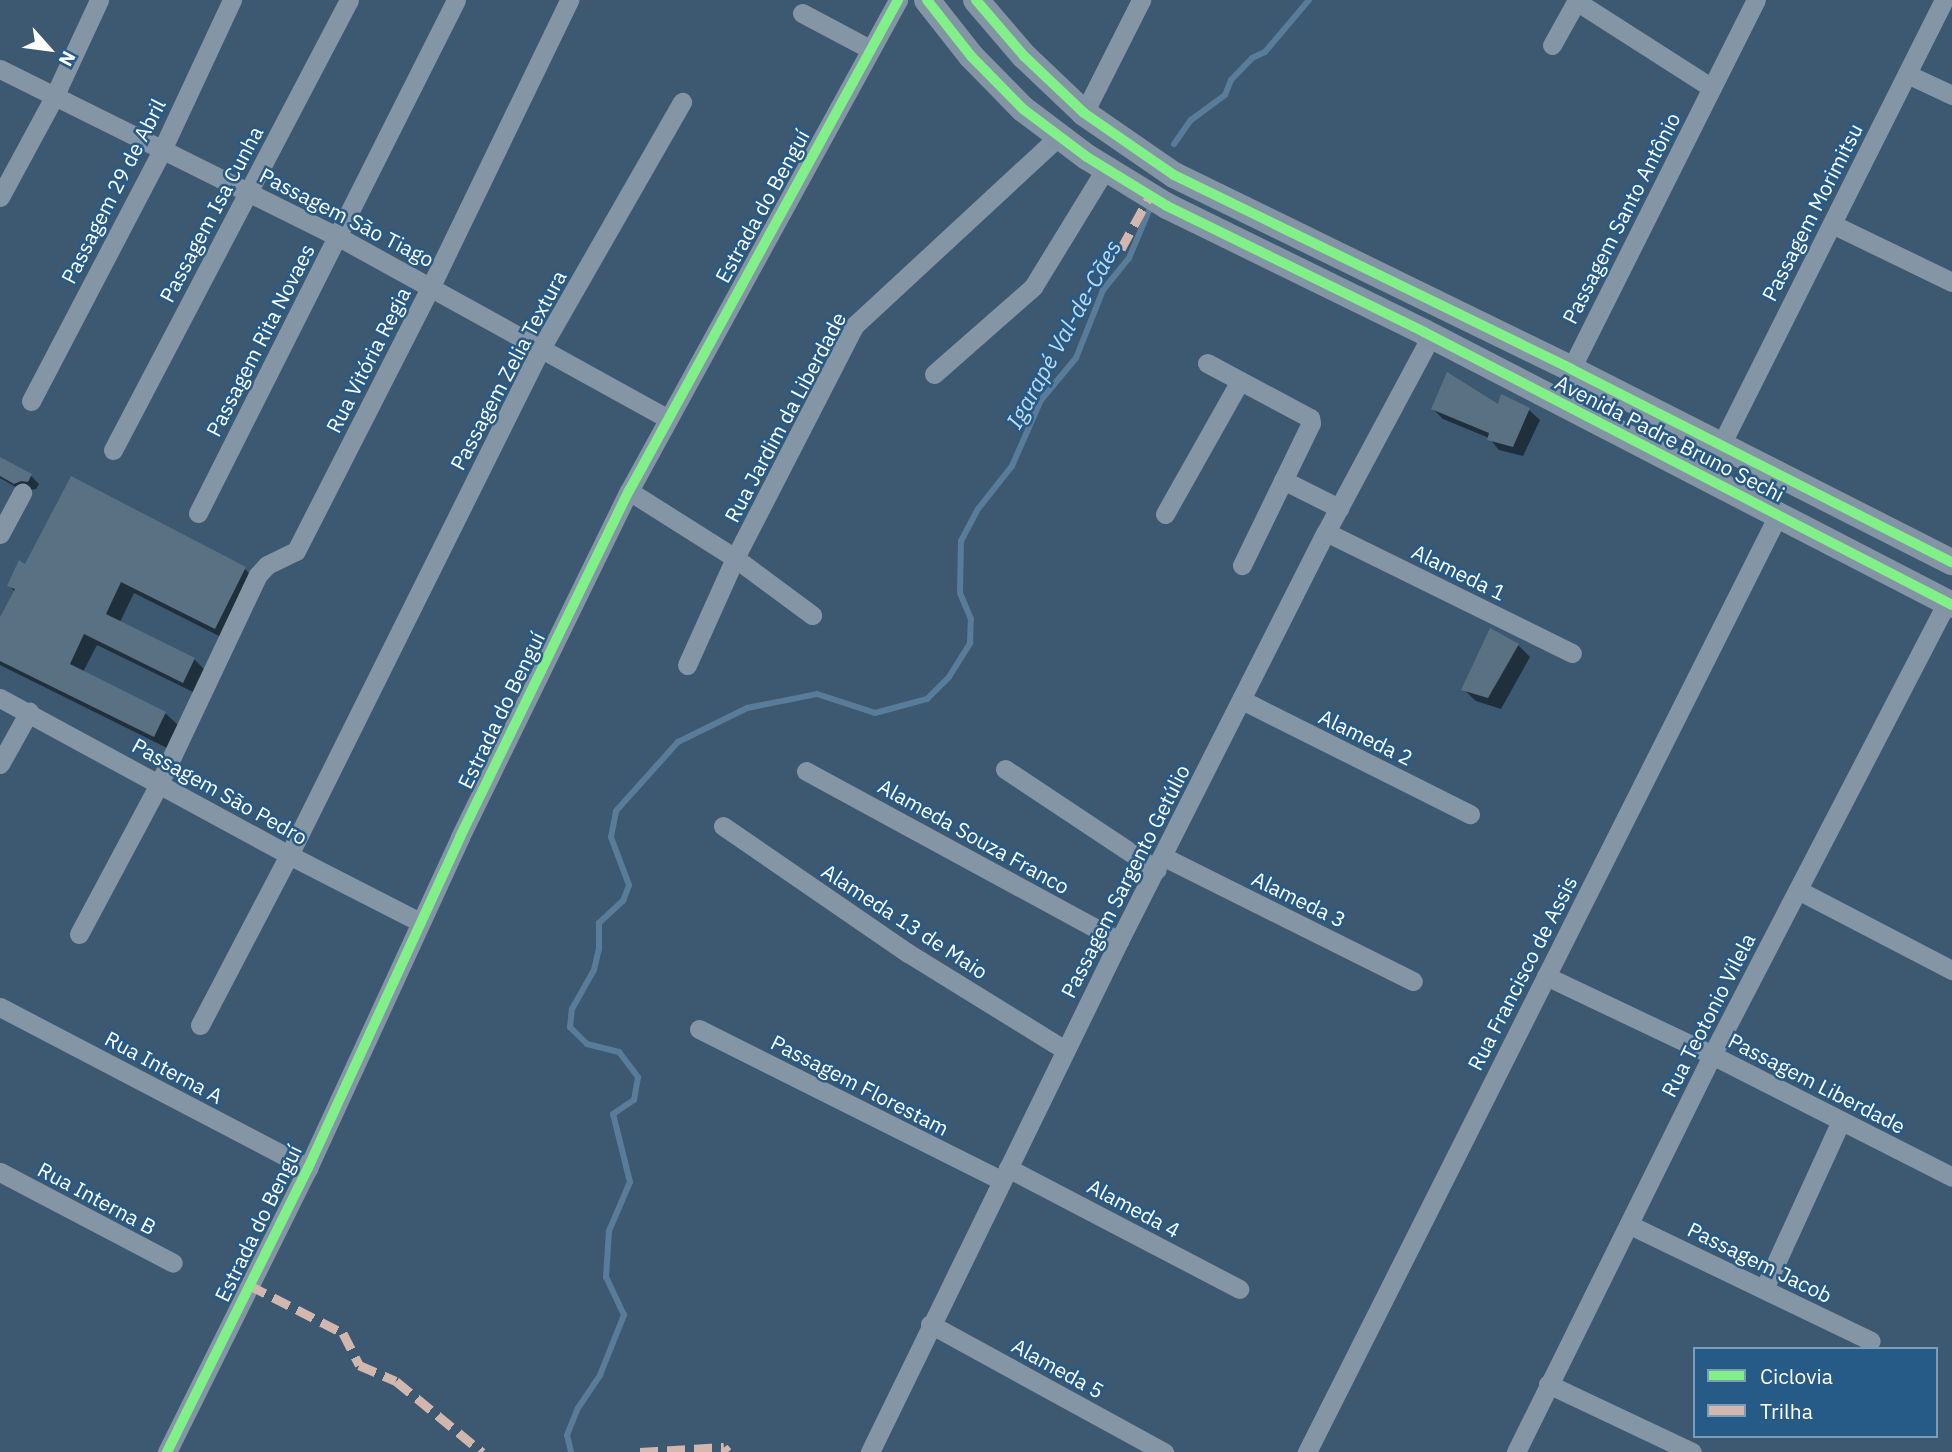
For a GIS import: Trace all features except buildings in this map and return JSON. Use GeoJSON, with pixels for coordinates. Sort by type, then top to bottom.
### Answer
{"type":"FeatureCollection","features":[{"type":"Feature","properties":{"kind":"main road","name":"Avenida Padre Bruno Sechi"},"geometry":{"type":"LineString","coordinates":[[926,0],[971,56],[1023,109],[1106,169],[1167,206],[1431,335],[1949,604]]}},
{"type":"Feature","properties":{"kind":"main road","name":"Avenida Padre Bruno Sechi"},"geometry":{"type":"LineString","coordinates":[[976,0],[1024,56],[1086,108],[1174,175],[1571,369],[1952,562]]}},
{"type":"Feature","properties":{"kind":"street"},"geometry":{"type":"LineString","coordinates":[[0,197],[54,97],[99,0]]}},
{"type":"Feature","properties":{"kind":"street","name":"Passagem 29 de Abril"},"geometry":{"type":"LineString","coordinates":[[31,401],[162,150],[232,0]]}},
{"type":"Feature","properties":{"kind":"street","name":"Passagem Isa Cunha"},"geometry":{"type":"LineString","coordinates":[[113,450],[349,0]]}},
{"type":"Feature","properties":{"kind":"street","name":"Passagem Rita Novaes"},"geometry":{"type":"LineString","coordinates":[[198,513],[456,0]]}},
{"type":"Feature","properties":{"kind":"street","name":"Rua Vitória Regia"},"geometry":{"type":"LineString","coordinates":[[159,785],[258,575],[267,565],[296,551],[431,286],[569,0]]}},
{"type":"Feature","properties":{"kind":"street","name":"Estrada do Benguí"},"geometry":{"type":"LineString","coordinates":[[167,1452],[308,1168],[420,922],[629,491],[898,0]]}},
{"type":"Feature","properties":{"kind":"street"},"geometry":{"type":"LineString","coordinates":[[1086,108],[1141,0]]}},
{"type":"Feature","properties":{"kind":"street"},"geometry":{"type":"LineString","coordinates":[[1552,45],[1576,0],[1712,88]]}},
{"type":"Feature","properties":{"kind":"street","name":"Passagem Santo Antônio"},"geometry":{"type":"LineString","coordinates":[[1571,369],[1756,0]]}},
{"type":"Feature","properties":{"kind":"street","name":"Passagem Morimitsu"},"geometry":{"type":"LineString","coordinates":[[1721,445],[1944,0]]}},
{"type":"Feature","properties":{"kind":"street"},"geometry":{"type":"LineString","coordinates":[[802,13],[870,49]]}},
{"type":"Feature","properties":{"kind":"street","name":"Passagem São Tiago"},"geometry":{"type":"LineString","coordinates":[[0,69],[337,236],[667,418]]}},
{"type":"Feature","properties":{"kind":"street"},"geometry":{"type":"LineString","coordinates":[[1907,74],[1952,95]]}},
{"type":"Feature","properties":{"kind":"street","name":"Passagem Zelia Textura"},"geometry":{"type":"LineString","coordinates":[[200,1026],[289,855],[540,350],[682,102]]}},
{"type":"Feature","properties":{"kind":"street","name":"Rua Jardim da Liberdade"},"geometry":{"type":"LineString","coordinates":[[687,664],[735,558],[855,325],[1059,136]]}},
{"type":"Feature","properties":{"kind":"street"},"geometry":{"type":"LineString","coordinates":[[934,374],[1032,287],[1106,169]]}},
{"type":"Feature","properties":{"kind":"street"},"geometry":{"type":"LineString","coordinates":[[1832,224],[1952,282]]}},
{"type":"Feature","properties":{"kind":"street","name":"Passagem Sargento Getúlio"},"geometry":{"type":"LineString","coordinates":[[870,1452],[930,1324],[1119,941],[1326,532],[1431,335]]}},
{"type":"Feature","properties":{"kind":"street"},"geometry":{"type":"LineString","coordinates":[[1207,363],[1310,418],[1311,423],[1242,565]]}},
{"type":"Feature","properties":{"kind":"street"},"geometry":{"type":"LineString","coordinates":[[1165,514],[1240,381]]}},
{"type":"Feature","properties":{"kind":"street"},"geometry":{"type":"LineString","coordinates":[[1283,480],[1339,508]]}},
{"type":"Feature","properties":{"kind":"street"},"geometry":{"type":"LineString","coordinates":[[629,491],[735,558],[812,615]]}},
{"type":"Feature","properties":{"kind":"street"},"geometry":{"type":"LineString","coordinates":[[0,534],[22,493]]}},
{"type":"Feature","properties":{"kind":"street","name":"Rua Francisco de Assis"},"geometry":{"type":"LineString","coordinates":[[1307,1452],[1777,515]]}},
{"type":"Feature","properties":{"kind":"street","name":"Alameda 1"},"geometry":{"type":"LineString","coordinates":[[1326,532],[1572,653]]}},
{"type":"Feature","properties":{"kind":"street","name":"Rua Teotonio Vilela"},"geometry":{"type":"LineString","coordinates":[[1516,1452],[1712,1055],[1949,604]]}},
{"type":"Feature","properties":{"kind":"street","name":"Passagem São Pedro"},"geometry":{"type":"LineString","coordinates":[[0,698],[289,855],[420,922]]}},
{"type":"Feature","properties":{"kind":"street","name":"Alameda 2"},"geometry":{"type":"LineString","coordinates":[[1242,700],[1470,814]]}},
{"type":"Feature","properties":{"kind":"street"},"geometry":{"type":"LineString","coordinates":[[0,764],[29,712]]}},
{"type":"Feature","properties":{"kind":"street","name":"Alameda 3"},"geometry":{"type":"LineString","coordinates":[[1005,769],[1160,863],[1413,981]]}},
{"type":"Feature","properties":{"kind":"street","name":"Alameda Souza Franco"},"geometry":{"type":"LineString","coordinates":[[806,771],[1119,941]]}},
{"type":"Feature","properties":{"kind":"street"},"geometry":{"type":"LineString","coordinates":[[79,934],[159,785]]}},
{"type":"Feature","properties":{"kind":"street","name":"Alameda 13 de Maio"},"geometry":{"type":"LineString","coordinates":[[723,826],[908,953],[1065,1050]]}},
{"type":"Feature","properties":{"kind":"street"},"geometry":{"type":"LineString","coordinates":[[1798,890],[1952,970]]}},
{"type":"Feature","properties":{"kind":"street","name":"Passagem Liberdade"},"geometry":{"type":"LineString","coordinates":[[1546,976],[1712,1055],[1952,1178]]}},
{"type":"Feature","properties":{"kind":"street","name":"Rua Interna A"},"geometry":{"type":"LineString","coordinates":[[0,1007],[308,1168]]}},
{"type":"Feature","properties":{"kind":"street","name":"Passagem Florestam"},"geometry":{"type":"LineString","coordinates":[[699,1029],[1004,1174]]}},
{"type":"Feature","properties":{"kind":"street"},"geometry":{"type":"LineString","coordinates":[[1764,1289],[1841,1121]]}},
{"type":"Feature","properties":{"kind":"street","name":"Rua Interna B"},"geometry":{"type":"LineString","coordinates":[[0,1172],[173,1264]]}},
{"type":"Feature","properties":{"kind":"street","name":"Alameda 4"},"geometry":{"type":"LineString","coordinates":[[1004,1174],[1239,1289]]}},
{"type":"Feature","properties":{"kind":"street","name":"Passagem Jacob"},"geometry":{"type":"LineString","coordinates":[[1630,1225],[1871,1341]]}},
{"type":"Feature","properties":{"kind":"street","name":"Alameda 5"},"geometry":{"type":"LineString","coordinates":[[930,1324],[1164,1452]]}},
{"type":"Feature","properties":{"kind":"street"},"geometry":{"type":"LineString","coordinates":[[1548,1384],[1692,1452]]}},
{"type":"Feature","properties":{"kind":"waterway","name":"Igarapé Val-de-Cães"},"geometry":{"type":"LineString","coordinates":[[1174,144],[1191,120],[1225,95],[1231,80],[1252,58],[1265,52],[1309,0]]}},
{"type":"Feature","properties":{"kind":"waterway","name":"Igarapé Val-de-Cães"},"geometry":{"type":"LineString","coordinates":[[571,1452],[567,1435],[578,1408],[600,1375],[624,1315],[606,1277],[609,1231],[630,1182],[613,1114],[634,1100],[638,1077],[619,1052],[587,1044],[570,1027],[572,1009],[594,970],[599,949],[599,923],[623,901],[629,885],[611,837],[616,811],[678,742],[747,708],[817,694],[875,713],[927,699],[949,677],[970,643],[971,619],[960,593],[961,541],[978,509],[1012,466],[1041,400],[1076,358],[1103,290],[1129,258],[1151,206]]}},
{"type":"Feature","properties":{"kind":"marked path"},"geometry":{"type":"LineString","coordinates":[[1121,249],[1151,194]]}},
{"type":"Feature","properties":{"kind":"marked path"},"geometry":{"type":"LineString","coordinates":[[249,1285],[343,1333],[359,1365],[396,1381],[482,1452]]}},
{"type":"Feature","properties":{"kind":"marked path"},"geometry":{"type":"LineString","coordinates":[[640,1452],[724,1447],[728,1452]]}},
{"type":"Feature","properties":{"kind":"cycle path"},"geometry":{"type":"LineString","coordinates":[[167,1452],[308,1168],[460,837],[629,491],[898,0]]}},
{"type":"Feature","properties":{"kind":"cycle path"},"geometry":{"type":"LineString","coordinates":[[927,0],[971,56],[1023,109],[1087,157],[1167,206],[1424,332],[1952,605]]}},
{"type":"Feature","properties":{"kind":"cycle path"},"geometry":{"type":"LineString","coordinates":[[976,0],[1024,56],[1084,113],[1174,175],[1571,369],[1952,562]]}}]}
